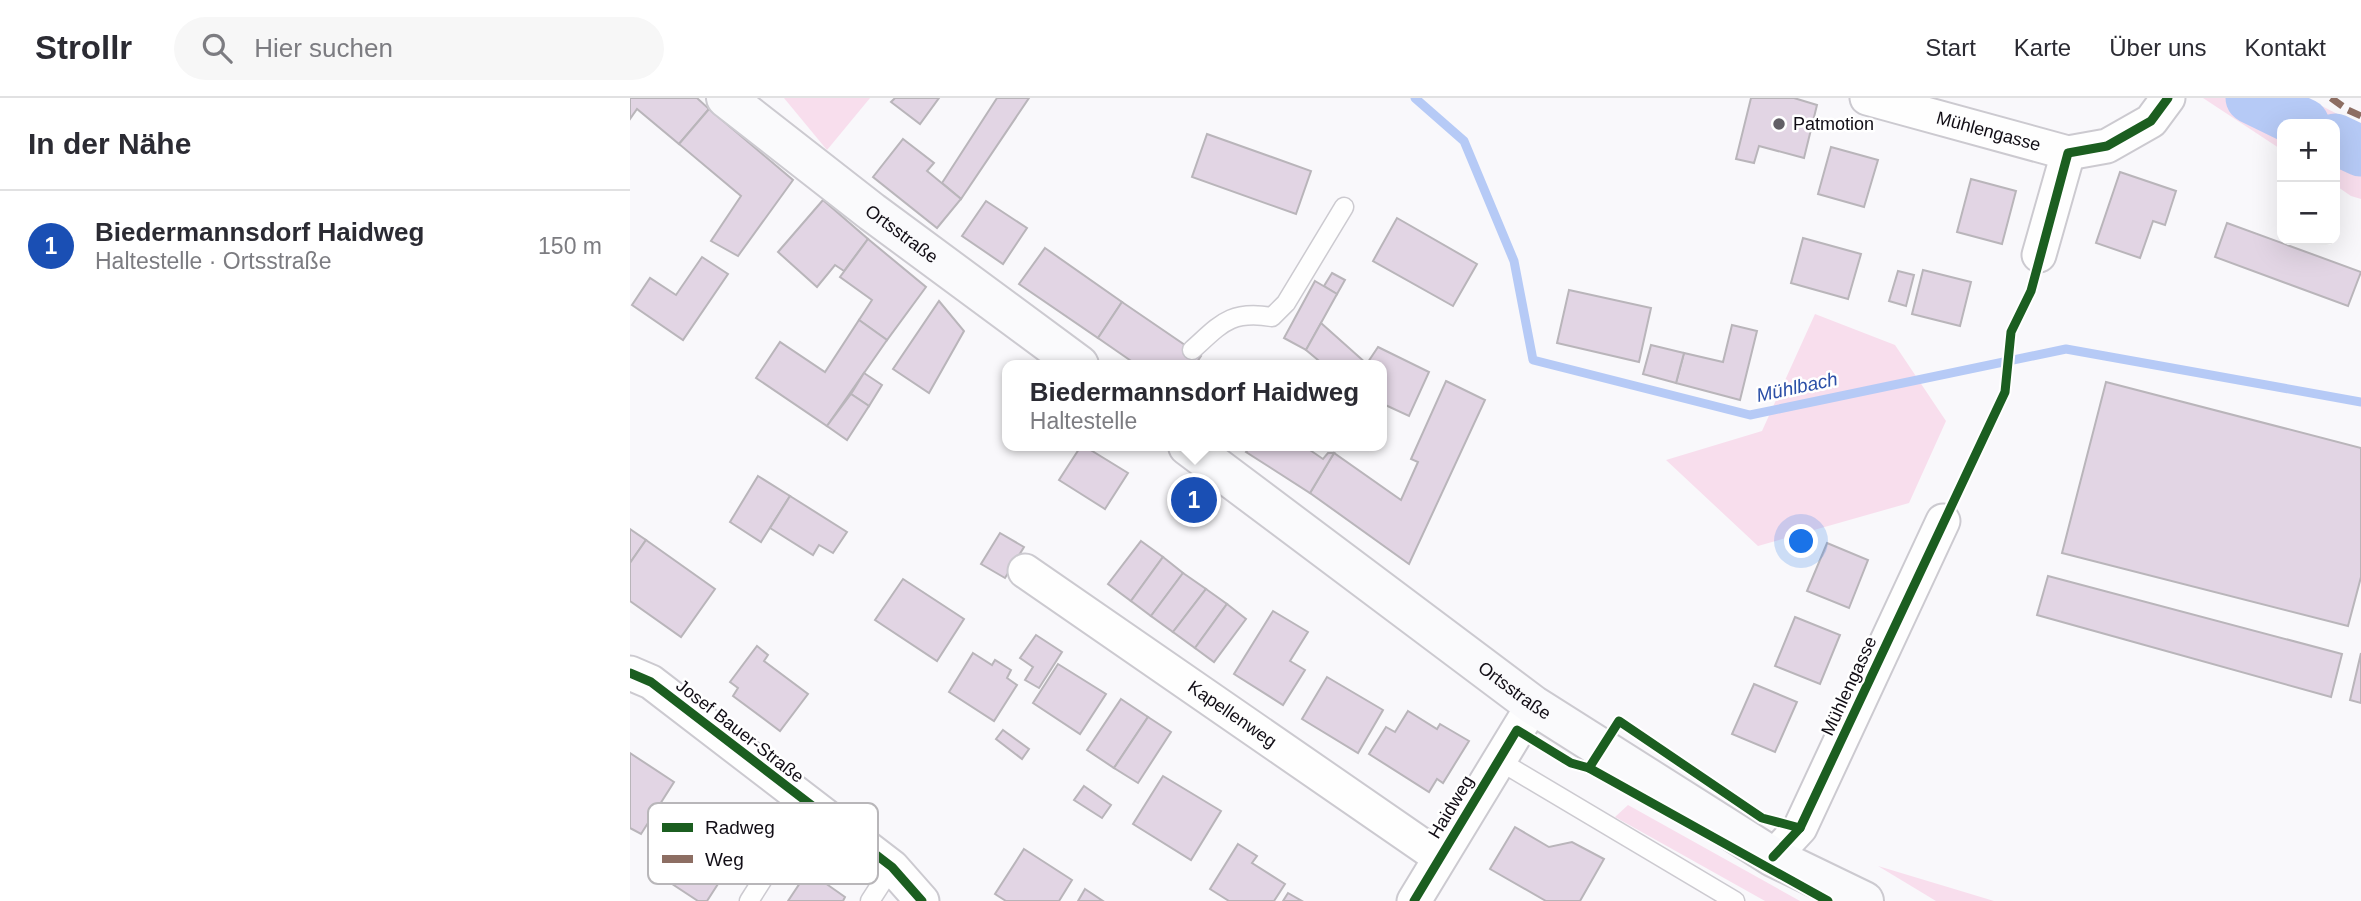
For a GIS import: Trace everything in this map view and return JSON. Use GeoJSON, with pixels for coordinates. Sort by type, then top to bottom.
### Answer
{"type":"FeatureCollection","features":[{"type":"Feature","properties":{"kind":"street","name":"Ortsstraße"},"geometry":{"type":"LineString","coordinates":[[726,98],[872,212],[1072,360]]}},
{"type":"Feature","properties":{"kind":"street","name":"Mühlengasse"},"geometry":{"type":"LineString","coordinates":[[1867,98],[2068,153],[2107,146],[2151,121],[2168,98]]}},
{"type":"Feature","properties":{"kind":"street"},"geometry":{"type":"LineString","coordinates":[[2039,256],[2068,153]]}},
{"type":"Feature","properties":{"kind":"street","name":"Ortsstraße"},"geometry":{"type":"LineString","coordinates":[[1195,451],[1533,705],[1773,857],[1864,901]]}},
{"type":"Feature","properties":{"kind":"street","name":"Mühlengasse"},"geometry":{"type":"LineString","coordinates":[[1773,857],[1800,828],[1943,521]]}},
{"type":"Feature","properties":{"kind":"street","name":"Kapellenweg"},"geometry":{"type":"LineString","coordinates":[[1025,571],[1439,857]]}},
{"type":"Feature","properties":{"kind":"street","name":"Josef Bauer-Straße"},"geometry":{"type":"LineString","coordinates":[[630,673],[651,682],[807,803]]}},
{"type":"Feature","properties":{"kind":"street","name":"Haidweg"},"geometry":{"type":"LineString","coordinates":[[1414,901],[1533,705]]}},
{"type":"Feature","properties":{"kind":"street","name":"Josef Bauer-Straße"},"geometry":{"type":"LineString","coordinates":[[878,857],[891,867],[922,901]]}},
{"type":"Feature","properties":{"kind":"lane"},"geometry":{"type":"LineString","coordinates":[[1192,350],[1224,321],[1250,313],[1272,317],[1286,303],[1344,207]]}},
{"type":"Feature","properties":{"kind":"lane"},"geometry":{"type":"LineString","coordinates":[[1498,760],[1735,901]]}},
{"type":"Feature","properties":{"kind":"lane"},"geometry":{"type":"LineString","coordinates":[[870,901],[891,867]]}},
{"type":"Feature","properties":{"kind":"lane"},"geometry":{"type":"LineString","coordinates":[[749,901],[760,884]]}},
{"type":"Feature","properties":{"kind":"shaded area"},"geometry":{"type":"Polygon","coordinates":[[[784,98],[870,98],[827,150],[784,98]]]}},
{"type":"Feature","properties":{"kind":"shaded area"},"geometry":{"type":"Polygon","coordinates":[[[2203,98],[2306,98],[2361,126],[2361,199],[2340,188],[2340,119],[2277,119],[2277,147],[2203,98]]]}},
{"type":"Feature","properties":{"kind":"shaded area"},"geometry":{"type":"Polygon","coordinates":[[[1815,314],[1895,345],[1946,421],[1909,503],[1758,546],[1666,460],[1762,431],[1815,314]]]}},
{"type":"Feature","properties":{"kind":"shaded area"},"geometry":{"type":"Polygon","coordinates":[[[1628,805],[1800,901],[1765,901],[1615,817],[1628,805]]]}},
{"type":"Feature","properties":{"kind":"shaded area"},"geometry":{"type":"Polygon","coordinates":[[[1878,866],[1994,901],[1936,901],[1878,866]]]}},
{"type":"Feature","properties":{"kind":"building"},"geometry":{"type":"Polygon","coordinates":[[[630,98],[697,98],[709,109],[679,144],[637,109],[630,119],[630,98]]]}},
{"type":"Feature","properties":{"kind":"building"},"geometry":{"type":"Polygon","coordinates":[[[895,98],[939,98],[920,124],[891,102],[895,98]]]}},
{"type":"Feature","properties":{"kind":"building"},"geometry":{"type":"Polygon","coordinates":[[[997,98],[1029,98],[961,199],[942,183],[997,98]]]}},
{"type":"Feature","properties":{"kind":"building"},"geometry":{"type":"Polygon","coordinates":[[[1751,98],[1794,98],[1817,105],[1804,158],[1759,146],[1754,163],[1736,159],[1751,98]]]}},
{"type":"Feature","properties":{"kind":"building"},"geometry":{"type":"Polygon","coordinates":[[[709,109],[793,180],[738,256],[711,241],[741,196],[679,144],[709,109]]]}},
{"type":"Feature","properties":{"kind":"building"},"geometry":{"type":"Polygon","coordinates":[[[1207,134],[1311,171],[1296,214],[1192,177],[1207,134]]]}},
{"type":"Feature","properties":{"kind":"building"},"geometry":{"type":"Polygon","coordinates":[[[903,139],[934,163],[927,171],[961,199],[937,228],[873,177],[903,139]]]}},
{"type":"Feature","properties":{"kind":"building"},"geometry":{"type":"Polygon","coordinates":[[[1831,147],[1878,160],[1864,207],[1818,194],[1831,147]]]}},
{"type":"Feature","properties":{"kind":"building"},"geometry":{"type":"Polygon","coordinates":[[[2120,172],[2176,191],[2165,225],[2153,221],[2140,258],[2096,243],[2120,172]]]}},
{"type":"Feature","properties":{"kind":"building"},"geometry":{"type":"Polygon","coordinates":[[[1971,179],[2016,191],[2002,244],[1957,232],[1971,179]]]}},
{"type":"Feature","properties":{"kind":"building"},"geometry":{"type":"Polygon","coordinates":[[[823,200],[868,239],[844,271],[835,265],[817,287],[778,252],[823,200]]]}},
{"type":"Feature","properties":{"kind":"building"},"geometry":{"type":"Polygon","coordinates":[[[986,201],[1027,228],[1003,264],[962,236],[986,201]]]}},
{"type":"Feature","properties":{"kind":"building"},"geometry":{"type":"Polygon","coordinates":[[[1397,218],[1477,264],[1453,306],[1373,261],[1397,218]]]}},
{"type":"Feature","properties":{"kind":"building"},"geometry":{"type":"Polygon","coordinates":[[[2227,223],[2277,241],[2277,245],[2287,245],[2361,272],[2348,306],[2215,257],[2227,223]]]}},
{"type":"Feature","properties":{"kind":"building"},"geometry":{"type":"Polygon","coordinates":[[[1803,238],[1861,254],[1848,299],[1791,283],[1803,238]]]}},
{"type":"Feature","properties":{"kind":"building"},"geometry":{"type":"Polygon","coordinates":[[[868,239],[926,287],[887,340],[859,320],[872,300],[840,277],[868,239]]]}},
{"type":"Feature","properties":{"kind":"building"},"geometry":{"type":"Polygon","coordinates":[[[1045,248],[1122,302],[1098,338],[1019,284],[1045,248]]]}},
{"type":"Feature","properties":{"kind":"building"},"geometry":{"type":"Polygon","coordinates":[[[702,257],[728,274],[683,340],[632,305],[650,278],[676,295],[702,257]]]}},
{"type":"Feature","properties":{"kind":"building"},"geometry":{"type":"Polygon","coordinates":[[[1923,270],[1971,282],[1960,326],[1912,314],[1923,270]]]}},
{"type":"Feature","properties":{"kind":"building"},"geometry":{"type":"Polygon","coordinates":[[[1898,271],[1914,275],[1906,306],[1889,301],[1898,271]]]}},
{"type":"Feature","properties":{"kind":"building"},"geometry":{"type":"Polygon","coordinates":[[[1332,273],[1345,280],[1337,294],[1324,286],[1332,273]]]}},
{"type":"Feature","properties":{"kind":"building"},"geometry":{"type":"Polygon","coordinates":[[[1315,281],[1337,294],[1306,350],[1284,338],[1315,281]]]}},
{"type":"Feature","properties":{"kind":"building"},"geometry":{"type":"Polygon","coordinates":[[[1569,290],[1651,308],[1639,362],[1557,343],[1569,290]]]}},
{"type":"Feature","properties":{"kind":"building"},"geometry":{"type":"Polygon","coordinates":[[[939,301],[964,331],[929,393],[893,369],[939,301]]]}},
{"type":"Feature","properties":{"kind":"building"},"geometry":{"type":"Polygon","coordinates":[[[1122,302],[1201,356],[1198,360],[1130,360],[1098,338],[1122,302]]]}},
{"type":"Feature","properties":{"kind":"building"},"geometry":{"type":"Polygon","coordinates":[[[859,320],[887,340],[827,426],[756,378],[780,342],[825,372],[859,320]]]}},
{"type":"Feature","properties":{"kind":"building"},"geometry":{"type":"Polygon","coordinates":[[[1321,323],[1363,360],[1318,360],[1306,350],[1321,323]]]}},
{"type":"Feature","properties":{"kind":"building"},"geometry":{"type":"Polygon","coordinates":[[[1732,325],[1757,331],[1740,400],[1676,383],[1684,353],[1723,362],[1732,325]]]}},
{"type":"Feature","properties":{"kind":"building"},"geometry":{"type":"Polygon","coordinates":[[[1651,345],[1684,353],[1676,383],[1643,374],[1651,345]]]}},
{"type":"Feature","properties":{"kind":"building"},"geometry":{"type":"Polygon","coordinates":[[[1378,347],[1429,372],[1409,416],[1387,406],[1387,360],[1369,360],[1378,347]]]}},
{"type":"Feature","properties":{"kind":"building"},"geometry":{"type":"Polygon","coordinates":[[[864,373],[882,385],[869,406],[851,394],[864,373]]]}},
{"type":"Feature","properties":{"kind":"building"},"geometry":{"type":"Polygon","coordinates":[[[1446,381],[1485,400],[1409,564],[1310,493],[1334,453],[1401,500],[1418,462],[1411,459],[1446,381]]]}},
{"type":"Feature","properties":{"kind":"building"},"geometry":{"type":"Polygon","coordinates":[[[2106,382],[2361,448],[2361,577],[2348,626],[2062,553],[2106,382]]]}},
{"type":"Feature","properties":{"kind":"building"},"geometry":{"type":"Polygon","coordinates":[[[851,394],[869,406],[847,440],[827,426],[851,394]]]}},
{"type":"Feature","properties":{"kind":"building"},"geometry":{"type":"Polygon","coordinates":[[[1078,451],[1092,451],[1128,473],[1105,509],[1059,480],[1078,451]]]}},
{"type":"Feature","properties":{"kind":"building"},"geometry":{"type":"Polygon","coordinates":[[[1311,451],[1323,459],[1328,453],[1334,453],[1310,493],[1246,452],[1311,451]]]}},
{"type":"Feature","properties":{"kind":"building"},"geometry":{"type":"Polygon","coordinates":[[[758,476],[790,496],[761,542],[730,522],[758,476]]]}},
{"type":"Feature","properties":{"kind":"building"},"geometry":{"type":"Polygon","coordinates":[[[790,496],[847,532],[833,553],[819,545],[813,555],[770,528],[790,496]]]}},
{"type":"Feature","properties":{"kind":"building"},"geometry":{"type":"Polygon","coordinates":[[[630,529],[646,540],[630,563],[630,529]]]}},
{"type":"Feature","properties":{"kind":"building"},"geometry":{"type":"Polygon","coordinates":[[[1000,533],[1024,547],[1005,578],[981,564],[1000,533]]]}},
{"type":"Feature","properties":{"kind":"building"},"geometry":{"type":"Polygon","coordinates":[[[646,540],[715,589],[681,637],[630,601],[630,563],[646,540]]]}},
{"type":"Feature","properties":{"kind":"building"},"geometry":{"type":"Polygon","coordinates":[[[1141,541],[1163,557],[1131,601],[1108,584],[1141,541]]]}},
{"type":"Feature","properties":{"kind":"building"},"geometry":{"type":"Polygon","coordinates":[[[1827,543],[1868,560],[1849,608],[1807,591],[1827,543]]]}},
{"type":"Feature","properties":{"kind":"building"},"geometry":{"type":"Polygon","coordinates":[[[1163,557],[1183,573],[1151,616],[1131,601],[1163,557]]]}},
{"type":"Feature","properties":{"kind":"building"},"geometry":{"type":"Polygon","coordinates":[[[1183,573],[1206,589],[1173,632],[1151,616],[1183,573]]]}},
{"type":"Feature","properties":{"kind":"building"},"geometry":{"type":"Polygon","coordinates":[[[2048,576],[2342,654],[2331,697],[2037,615],[2048,576]]]}},
{"type":"Feature","properties":{"kind":"building"},"geometry":{"type":"Polygon","coordinates":[[[903,579],[964,619],[937,661],[875,620],[903,579]]]}},
{"type":"Feature","properties":{"kind":"building"},"geometry":{"type":"Polygon","coordinates":[[[1206,589],[1227,604],[1195,648],[1173,632],[1206,589]]]}},
{"type":"Feature","properties":{"kind":"building"},"geometry":{"type":"Polygon","coordinates":[[[1227,604],[1246,619],[1214,662],[1195,648],[1227,604]]]}},
{"type":"Feature","properties":{"kind":"building"},"geometry":{"type":"Polygon","coordinates":[[[1273,611],[1308,632],[1290,661],[1305,670],[1283,705],[1234,674],[1273,611]]]}},
{"type":"Feature","properties":{"kind":"building"},"geometry":{"type":"Polygon","coordinates":[[[1795,617],[1840,635],[1820,684],[1775,666],[1795,617]]]}},
{"type":"Feature","properties":{"kind":"building"},"geometry":{"type":"Polygon","coordinates":[[[1036,635],[1062,652],[1039,688],[1025,680],[1033,667],[1020,658],[1036,635]]]}},
{"type":"Feature","properties":{"kind":"building"},"geometry":{"type":"Polygon","coordinates":[[[757,646],[768,655],[764,661],[808,694],[780,731],[733,696],[738,688],[730,682],[757,646]]]}},
{"type":"Feature","properties":{"kind":"building"},"geometry":{"type":"Polygon","coordinates":[[[973,653],[992,665],[995,660],[1011,670],[1007,678],[1017,685],[994,721],[949,692],[973,653]]]}},
{"type":"Feature","properties":{"kind":"building"},"geometry":{"type":"Polygon","coordinates":[[[2361,653],[2361,703],[2350,700],[2361,653]]]}},
{"type":"Feature","properties":{"kind":"building"},"geometry":{"type":"Polygon","coordinates":[[[1058,664],[1106,694],[1080,734],[1033,703],[1058,664]]]}},
{"type":"Feature","properties":{"kind":"building"},"geometry":{"type":"Polygon","coordinates":[[[1327,677],[1383,710],[1358,753],[1302,719],[1327,677]]]}},
{"type":"Feature","properties":{"kind":"building"},"geometry":{"type":"Polygon","coordinates":[[[1754,684],[1797,702],[1775,752],[1732,734],[1754,684]]]}},
{"type":"Feature","properties":{"kind":"building"},"geometry":{"type":"Polygon","coordinates":[[[1121,699],[1148,717],[1114,768],[1087,750],[1121,699]]]}},
{"type":"Feature","properties":{"kind":"building"},"geometry":{"type":"Polygon","coordinates":[[[1408,711],[1437,729],[1440,724],[1469,741],[1443,783],[1437,779],[1429,792],[1369,754],[1386,727],[1395,732],[1408,711]]]}},
{"type":"Feature","properties":{"kind":"building"},"geometry":{"type":"Polygon","coordinates":[[[1148,717],[1171,732],[1138,783],[1114,768],[1148,717]]]}},
{"type":"Feature","properties":{"kind":"building"},"geometry":{"type":"Polygon","coordinates":[[[1003,730],[1029,749],[1022,759],[996,739],[1003,730]]]}},
{"type":"Feature","properties":{"kind":"building"},"geometry":{"type":"Polygon","coordinates":[[[630,753],[674,782],[661,803],[648,803],[648,823],[641,834],[630,828],[630,753]]]}},
{"type":"Feature","properties":{"kind":"building"},"geometry":{"type":"Polygon","coordinates":[[[1163,776],[1221,811],[1191,860],[1133,824],[1163,776]]]}},
{"type":"Feature","properties":{"kind":"building"},"geometry":{"type":"Polygon","coordinates":[[[1084,786],[1111,805],[1102,818],[1074,800],[1084,786]]]}},
{"type":"Feature","properties":{"kind":"building"},"geometry":{"type":"Polygon","coordinates":[[[1515,827],[1549,847],[1572,842],[1604,859],[1580,901],[1546,901],[1490,869],[1515,827]]]}},
{"type":"Feature","properties":{"kind":"building"},"geometry":{"type":"Polygon","coordinates":[[[1238,844],[1257,856],[1252,863],[1285,884],[1274,901],[1229,901],[1210,889],[1238,844]]]}},
{"type":"Feature","properties":{"kind":"building"},"geometry":{"type":"Polygon","coordinates":[[[1024,849],[1072,880],[1059,901],[1006,901],[995,894],[1024,849]]]}},
{"type":"Feature","properties":{"kind":"building"},"geometry":{"type":"Polygon","coordinates":[[[672,884],[718,884],[707,901],[698,901],[672,884]]]}},
{"type":"Feature","properties":{"kind":"building"},"geometry":{"type":"Polygon","coordinates":[[[799,884],[826,884],[845,897],[843,901],[788,901],[799,884]]]}},
{"type":"Feature","properties":{"kind":"building"},"geometry":{"type":"Polygon","coordinates":[[[1085,889],[1103,901],[1078,901],[1085,889]]]}},
{"type":"Feature","properties":{"kind":"building"},"geometry":{"type":"Polygon","coordinates":[[[1288,893],[1302,901],[1283,901],[1288,893]]]}},
{"type":"Feature","properties":{"kind":"waterway","name":"Mühlbach"},"geometry":{"type":"LineString","coordinates":[[1415,98],[1464,141],[1514,261],[1533,360],[1750,415],[2066,349],[2361,402]]}},
{"type":"Feature","properties":{"kind":"waterway"},"geometry":{"type":"LineString","coordinates":[[2251,98],[2294,119]]}},
{"type":"Feature","properties":{"kind":"waterway"},"geometry":{"type":"LineString","coordinates":[[2340,141],[2361,151]]}},
{"type":"Feature","properties":{"kind":"marked path"},"geometry":{"type":"LineString","coordinates":[[2331,98],[2361,116]]}},
{"type":"Feature","properties":{"kind":"cycle path"},"geometry":{"type":"LineString","coordinates":[[1773,857],[1800,828],[2005,392],[2011,332],[2031,291],[2068,153],[2107,146],[2151,121],[2168,98]]}},
{"type":"Feature","properties":{"kind":"cycle path"},"geometry":{"type":"LineString","coordinates":[[630,673],[651,682],[809,803]]}},
{"type":"Feature","properties":{"kind":"cycle path"},"geometry":{"type":"LineString","coordinates":[[1414,901],[1517,730],[1571,763],[1589,768],[1619,721],[1762,818],[1800,828]]}},
{"type":"Feature","properties":{"kind":"cycle path"},"geometry":{"type":"LineString","coordinates":[[1589,768],[1828,901]]}},
{"type":"Feature","properties":{"kind":"cycle path"},"geometry":{"type":"LineString","coordinates":[[878,856],[892,867],[922,901]]}},
{"type":"Feature","properties":{"kind":"place","name":"Patmotion"},"geometry":{"type":"Point","coordinates":[1779,124]}},
{"type":"Feature","properties":{"kind":"place","name":"Biedermannsdorf Haidweg"},"geometry":{"type":"Point","coordinates":[1194,500]}}]}
